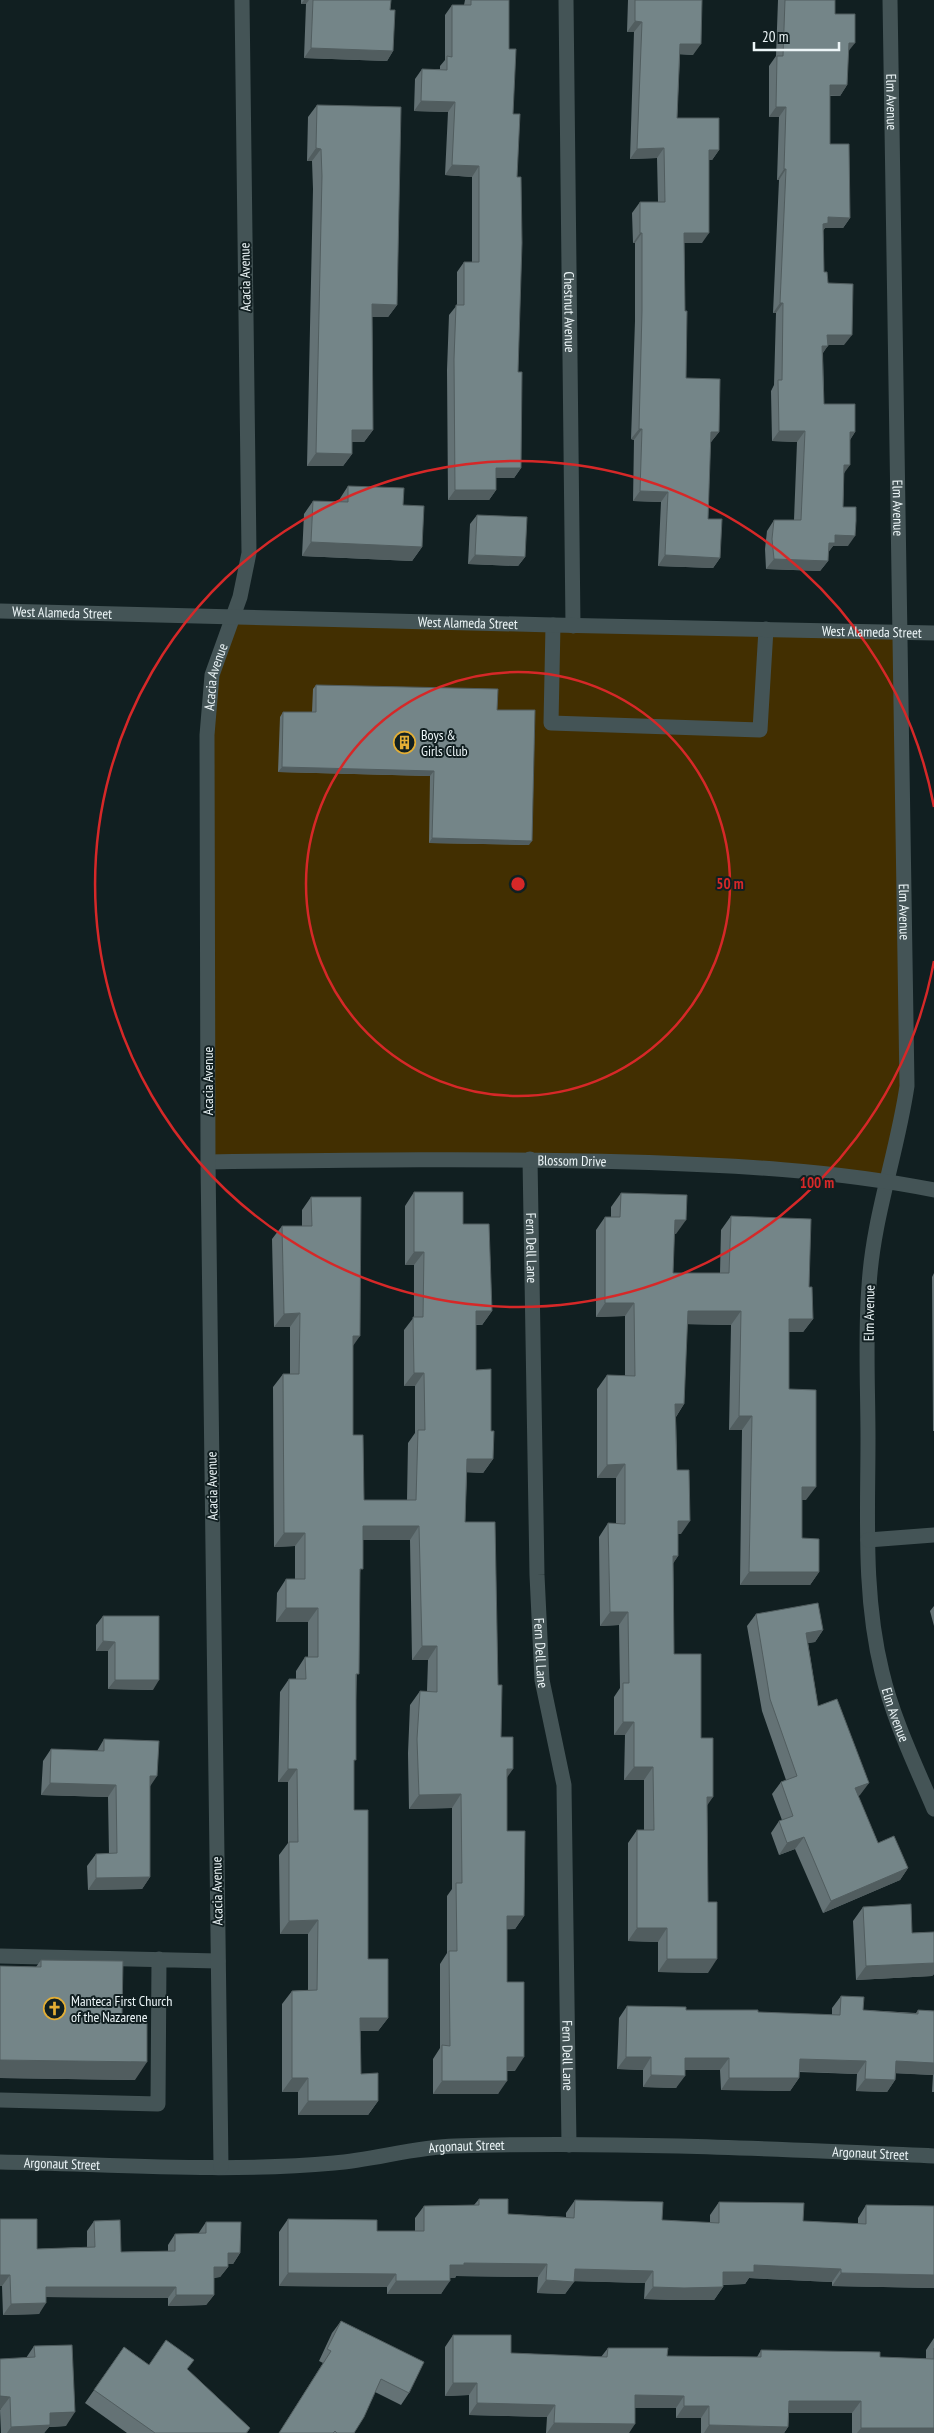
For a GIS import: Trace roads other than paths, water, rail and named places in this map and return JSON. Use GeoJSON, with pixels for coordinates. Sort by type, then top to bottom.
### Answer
{"type":"FeatureCollection","features":[{"type":"Feature","properties":{"kind":"street","name":"Acacia Avenue"},"geometry":{"type":"LineString","coordinates":[[221,2167],[208,1162],[207,734],[212,676],[240,597],[249,552],[242,0]]}},
{"type":"Feature","properties":{"kind":"street","name":"Chestnut Avenue"},"geometry":{"type":"LineString","coordinates":[[566,0],[573,626]]}},
{"type":"Feature","properties":{"kind":"street","name":"Elm Avenue"},"geometry":{"type":"LineString","coordinates":[[890,0],[907,1086],[902,1120],[880,1203],[869,1286],[868,1540],[870,1596],[882,1671],[898,1726],[934,1810]]}},
{"type":"Feature","properties":{"kind":"street","name":"West Alameda Street"},"geometry":{"type":"LineString","coordinates":[[0,611],[553,626],[934,633]]}},
{"type":"Feature","properties":{"kind":"street"},"geometry":{"type":"LineString","coordinates":[[553,626],[551,723],[760,730],[766,629]]}},
{"type":"Feature","properties":{"kind":"street","name":"Blossom Drive"},"geometry":{"type":"LineString","coordinates":[[208,1162],[530,1159],[749,1165],[886,1180],[934,1190]]}},
{"type":"Feature","properties":{"kind":"street","name":"Fern Dell Lane"},"geometry":{"type":"LineString","coordinates":[[530,1159],[537,1575],[542,1680],[564,1785],[569,2145]]}},
{"type":"Feature","properties":{"kind":"street"},"geometry":{"type":"LineString","coordinates":[[868,1540],[934,1535]]}},
{"type":"Feature","properties":{"kind":"street"},"geometry":{"type":"LineString","coordinates":[[0,1956],[218,1961]]}},
{"type":"Feature","properties":{"kind":"street"},"geometry":{"type":"LineString","coordinates":[[0,2100],[158,2104],[159,1959]]}},
{"type":"Feature","properties":{"kind":"street","name":"Argonaut Street"},"geometry":{"type":"LineString","coordinates":[[0,2162],[221,2167],[334,2163],[451,2146],[569,2145],[789,2150],[934,2156]]}},
{"type":"Feature","properties":{"kind":"place","name":"Boys & Girls Club"},"geometry":{"type":"Point","coordinates":[405,743]}},
{"type":"Feature","properties":{"kind":"place","name":"Manteca First Church of the Nazarene"},"geometry":{"type":"Point","coordinates":[55,2009]}}]}
